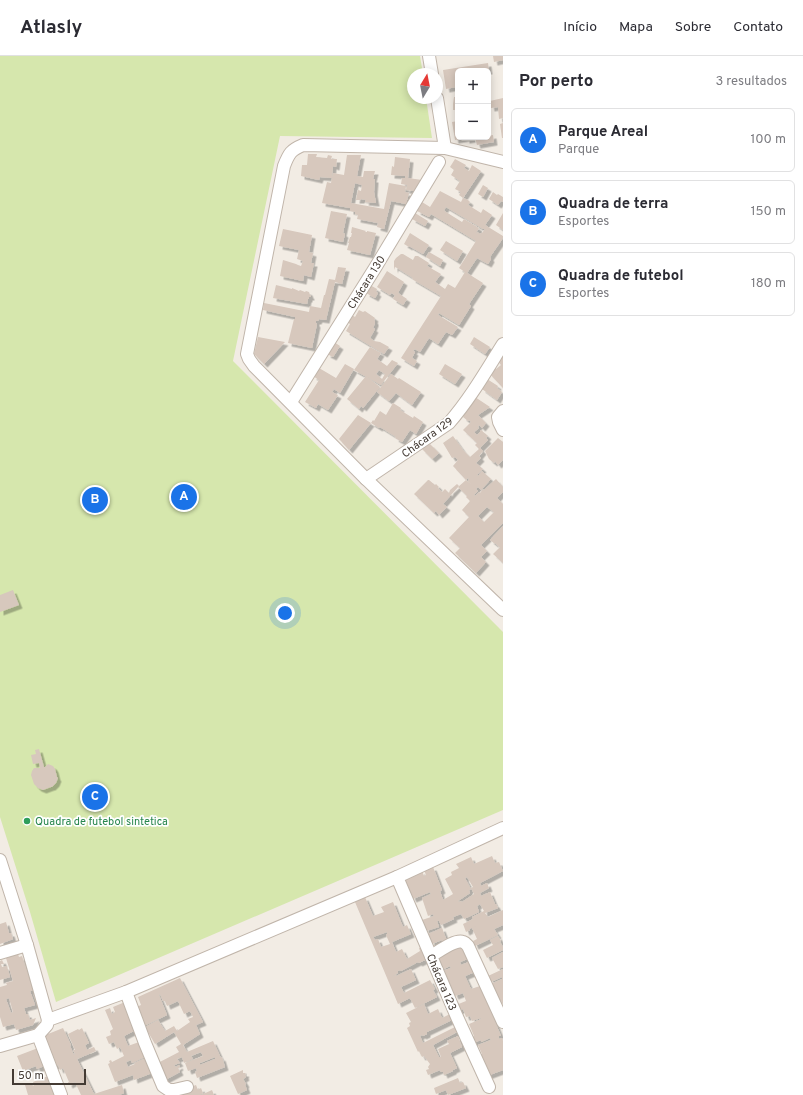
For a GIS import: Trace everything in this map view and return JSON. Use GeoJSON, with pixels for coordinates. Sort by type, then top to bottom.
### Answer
{"type":"FeatureCollection","features":[{"type":"Feature","properties":{"kind":"street"},"geometry":{"type":"LineString","coordinates":[[429,56],[431,68]]}},
{"type":"Feature","properties":{"kind":"street"},"geometry":{"type":"LineString","coordinates":[[437,104],[446,148]]}},
{"type":"Feature","properties":{"kind":"street"},"geometry":{"type":"LineString","coordinates":[[503,162],[446,148],[303,145],[294,148],[288,154],[284,166],[247,354],[248,359],[254,366],[366,479],[503,610]]}},
{"type":"Feature","properties":{"kind":"street","name":"Chácara 130"},"geometry":{"type":"LineString","coordinates":[[291,402],[439,162]]}},
{"type":"Feature","properties":{"kind":"street","name":"Chácara 129"},"geometry":{"type":"LineString","coordinates":[[366,479],[449,423],[473,392],[503,344]]}},
{"type":"Feature","properties":{"kind":"street"},"geometry":{"type":"LineString","coordinates":[[503,411],[498,417],[503,430]]}},
{"type":"Feature","properties":{"kind":"street"},"geometry":{"type":"LineString","coordinates":[[48,1020],[126,992],[397,877],[503,828]]}},
{"type":"Feature","properties":{"kind":"street"},"geometry":{"type":"LineString","coordinates":[[0,860],[2,876],[27,945],[48,1020],[47,1025],[38,1035],[0,1046]]}},
{"type":"Feature","properties":{"kind":"street","name":"Chácara 123"},"geometry":{"type":"LineString","coordinates":[[397,877],[457,1017],[489,1087]]}},
{"type":"Feature","properties":{"kind":"street"},"geometry":{"type":"LineString","coordinates":[[431,956],[456,942],[466,943],[503,1022]]}},
{"type":"Feature","properties":{"kind":"street"},"geometry":{"type":"LineString","coordinates":[[0,953],[27,945]]}},
{"type":"Feature","properties":{"kind":"street"},"geometry":{"type":"LineString","coordinates":[[126,992],[163,1086],[169,1090],[187,1087]]}},
{"type":"Feature","properties":{"kind":"street"},"geometry":{"type":"LineString","coordinates":[[38,1035],[61,1095]]}},
{"type":"Feature","properties":{"kind":"green space"},"geometry":{"type":"Polygon","coordinates":[[[0,56],[420,56],[422,68],[407,68],[407,104],[427,104],[432,138],[280,136],[233,361],[503,632],[503,810],[56,1002],[0,817],[0,56]]]}},
{"type":"Feature","properties":{"kind":"building"},"geometry":{"type":"Polygon","coordinates":[[[493,56],[503,56],[503,60],[494,62],[493,56]]]}},
{"type":"Feature","properties":{"kind":"building"},"geometry":{"type":"Polygon","coordinates":[[[488,63],[489,68],[456,68],[488,63]]]}},
{"type":"Feature","properties":{"kind":"building"},"geometry":{"type":"Polygon","coordinates":[[[455,68],[455,87],[446,89],[443,70],[455,68]]]}},
{"type":"Feature","properties":{"kind":"building"},"geometry":{"type":"Polygon","coordinates":[[[455,97],[455,110],[453,110],[455,97]]]}},
{"type":"Feature","properties":{"kind":"building"},"geometry":{"type":"Polygon","coordinates":[[[503,98],[503,118],[499,119],[498,107],[491,108],[491,101],[503,98]]]}},
{"type":"Feature","properties":{"kind":"building"},"geometry":{"type":"Polygon","coordinates":[[[452,122],[455,122],[455,140],[452,122]]]}},
{"type":"Feature","properties":{"kind":"building"},"geometry":{"type":"Polygon","coordinates":[[[503,123],[503,138],[502,138],[500,124],[503,123]]]}},
{"type":"Feature","properties":{"kind":"building"},"geometry":{"type":"Polygon","coordinates":[[[491,135],[493,135],[494,142],[477,145],[476,140],[491,140],[491,135]]]}},
{"type":"Feature","properties":{"kind":"building"},"geometry":{"type":"Polygon","coordinates":[[[308,154],[317,154],[316,157],[327,158],[328,155],[332,156],[331,159],[337,159],[336,167],[333,166],[332,178],[320,177],[319,180],[301,176],[302,165],[307,165],[308,154]]]}},
{"type":"Feature","properties":{"kind":"building"},"geometry":{"type":"Polygon","coordinates":[[[347,155],[361,155],[357,176],[363,177],[364,171],[375,171],[373,179],[375,179],[374,192],[376,203],[365,202],[366,200],[361,199],[356,200],[358,190],[361,191],[362,185],[355,183],[351,203],[384,209],[389,183],[406,186],[405,192],[409,193],[406,204],[391,201],[384,229],[377,227],[378,223],[357,219],[358,215],[355,214],[355,212],[350,211],[350,208],[322,203],[327,182],[331,183],[333,173],[344,175],[347,155]]]}},
{"type":"Feature","properties":{"kind":"building"},"geometry":{"type":"Polygon","coordinates":[[[395,157],[410,159],[408,178],[422,180],[415,191],[406,190],[407,185],[401,184],[402,178],[405,178],[405,176],[391,175],[395,157]]]}},
{"type":"Feature","properties":{"kind":"building"},"geometry":{"type":"Polygon","coordinates":[[[455,159],[466,165],[464,168],[469,171],[472,165],[481,171],[463,198],[459,195],[461,192],[455,189],[460,181],[451,175],[454,170],[450,167],[455,159]]]}},
{"type":"Feature","properties":{"kind":"building"},"geometry":{"type":"Polygon","coordinates":[[[483,185],[488,188],[483,197],[478,194],[483,185]]]}},
{"type":"Feature","properties":{"kind":"building"},"geometry":{"type":"Polygon","coordinates":[[[440,191],[461,202],[463,198],[468,200],[470,202],[468,205],[481,213],[483,209],[492,215],[485,225],[503,236],[503,238],[490,257],[491,259],[488,264],[477,258],[467,273],[483,283],[469,304],[471,306],[459,325],[439,313],[438,315],[458,327],[452,335],[446,332],[438,344],[429,338],[420,352],[415,349],[413,351],[415,352],[412,358],[417,361],[414,366],[401,358],[441,296],[412,279],[413,278],[397,268],[395,267],[394,270],[394,261],[401,254],[413,260],[415,256],[418,256],[429,263],[427,266],[441,274],[435,282],[445,289],[448,284],[455,288],[465,272],[459,268],[476,241],[431,214],[429,217],[417,211],[422,202],[430,207],[440,191]],[[446,207],[444,210],[462,222],[464,219],[479,228],[476,233],[476,234],[477,232],[480,234],[482,233],[485,229],[446,207]]]}},
{"type":"Feature","properties":{"kind":"building"},"geometry":{"type":"Polygon","coordinates":[[[493,192],[503,197],[503,202],[501,201],[498,205],[489,199],[493,192]]]}},
{"type":"Feature","properties":{"kind":"building"},"geometry":{"type":"Polygon","coordinates":[[[331,211],[347,214],[343,233],[345,234],[343,242],[325,238],[331,211]]]}},
{"type":"Feature","properties":{"kind":"building"},"geometry":{"type":"Polygon","coordinates":[[[415,213],[428,221],[425,226],[412,219],[415,213]]]}},
{"type":"Feature","properties":{"kind":"building"},"geometry":{"type":"Polygon","coordinates":[[[503,213],[503,230],[496,225],[503,213]]]}},
{"type":"Feature","properties":{"kind":"building"},"geometry":{"type":"Polygon","coordinates":[[[352,227],[366,231],[365,232],[376,233],[370,255],[347,250],[352,233],[352,227]]]}},
{"type":"Feature","properties":{"kind":"building"},"geometry":{"type":"Polygon","coordinates":[[[283,229],[312,235],[309,252],[313,253],[311,263],[314,263],[311,277],[304,275],[303,281],[280,276],[283,260],[301,266],[303,261],[297,259],[299,250],[279,246],[283,229]]]}},
{"type":"Feature","properties":{"kind":"building"},"geometry":{"type":"Polygon","coordinates":[[[410,233],[429,245],[423,254],[404,244],[410,233]]]}},
{"type":"Feature","properties":{"kind":"building"},"geometry":{"type":"Polygon","coordinates":[[[446,241],[463,251],[457,261],[440,250],[446,241]]]}},
{"type":"Feature","properties":{"kind":"building"},"geometry":{"type":"Polygon","coordinates":[[[429,252],[443,260],[440,266],[426,257],[429,252]]]}},
{"type":"Feature","properties":{"kind":"building"},"geometry":{"type":"Polygon","coordinates":[[[338,267],[346,268],[342,284],[335,282],[326,320],[319,319],[316,321],[317,324],[312,348],[288,343],[295,317],[263,310],[264,303],[309,312],[310,306],[321,308],[329,279],[335,280],[338,267]]]}},
{"type":"Feature","properties":{"kind":"building"},"geometry":{"type":"Polygon","coordinates":[[[387,271],[404,282],[398,293],[407,299],[403,305],[393,299],[395,295],[391,293],[390,295],[377,287],[387,271]]]}},
{"type":"Feature","properties":{"kind":"building"},"geometry":{"type":"Polygon","coordinates":[[[276,285],[309,292],[311,297],[309,297],[307,304],[273,298],[276,285]]]}},
{"type":"Feature","properties":{"kind":"building"},"geometry":{"type":"Polygon","coordinates":[[[370,285],[377,289],[376,292],[378,293],[375,298],[366,293],[370,285]]]}},
{"type":"Feature","properties":{"kind":"building"},"geometry":{"type":"Polygon","coordinates":[[[359,310],[363,312],[365,311],[375,318],[373,328],[375,329],[370,338],[389,347],[384,354],[346,331],[350,324],[347,322],[352,315],[355,317],[359,310]]]}},
{"type":"Feature","properties":{"kind":"building"},"geometry":{"type":"Polygon","coordinates":[[[258,337],[285,342],[264,364],[254,354],[258,337]]]}},
{"type":"Feature","properties":{"kind":"building"},"geometry":{"type":"Polygon","coordinates":[[[474,337],[490,347],[485,354],[470,344],[474,337]]]}},
{"type":"Feature","properties":{"kind":"building"},"geometry":{"type":"Polygon","coordinates":[[[334,342],[340,346],[333,357],[327,354],[334,342]]]}},
{"type":"Feature","properties":{"kind":"building"},"geometry":{"type":"Polygon","coordinates":[[[370,347],[381,353],[377,359],[387,366],[392,360],[398,363],[381,385],[354,370],[370,347]],[[379,370],[376,374],[382,379],[385,374],[379,370]]]}},
{"type":"Feature","properties":{"kind":"building"},"geometry":{"type":"Polygon","coordinates":[[[503,350],[503,388],[489,373],[493,366],[496,369],[501,365],[497,360],[503,350]]]}},
{"type":"Feature","properties":{"kind":"building"},"geometry":{"type":"Polygon","coordinates":[[[345,364],[354,369],[340,393],[334,389],[332,392],[338,395],[328,410],[318,404],[316,408],[305,402],[319,380],[313,376],[319,368],[336,378],[345,364]]]}},
{"type":"Feature","properties":{"kind":"building"},"geometry":{"type":"Polygon","coordinates":[[[445,364],[462,374],[455,384],[439,374],[445,364]]]}},
{"type":"Feature","properties":{"kind":"building"},"geometry":{"type":"Polygon","coordinates":[[[391,374],[421,392],[412,405],[396,393],[389,401],[377,392],[391,374]]]}},
{"type":"Feature","properties":{"kind":"building"},"geometry":{"type":"Polygon","coordinates":[[[366,376],[380,387],[363,408],[361,406],[359,409],[347,399],[366,376]]]}},
{"type":"Feature","properties":{"kind":"building"},"geometry":{"type":"Polygon","coordinates":[[[487,379],[498,386],[497,388],[502,392],[497,400],[482,389],[487,379]]]}},
{"type":"Feature","properties":{"kind":"building"},"geometry":{"type":"Polygon","coordinates":[[[475,397],[490,407],[478,415],[486,423],[482,428],[479,425],[479,428],[474,432],[477,435],[481,430],[488,436],[486,438],[488,440],[480,448],[483,451],[479,456],[481,458],[476,463],[483,469],[477,475],[478,476],[482,471],[491,479],[481,490],[478,487],[476,489],[478,491],[474,495],[475,496],[479,492],[480,493],[496,479],[503,487],[503,492],[497,498],[503,504],[503,523],[481,545],[487,551],[481,557],[486,562],[476,573],[455,553],[460,548],[449,538],[469,517],[462,510],[470,501],[458,487],[466,480],[453,466],[458,460],[455,457],[452,458],[443,443],[453,436],[470,457],[479,449],[475,445],[477,443],[463,430],[471,422],[463,417],[475,397]],[[487,507],[478,516],[484,522],[494,512],[487,507]]]}},
{"type":"Feature","properties":{"kind":"building"},"geometry":{"type":"Polygon","coordinates":[[[393,403],[401,408],[400,410],[423,422],[416,434],[410,430],[402,442],[380,427],[379,428],[371,423],[380,411],[386,415],[393,403]]]}},
{"type":"Feature","properties":{"kind":"building"},"geometry":{"type":"Polygon","coordinates":[[[358,415],[371,423],[349,450],[339,439],[358,415]]]}},
{"type":"Feature","properties":{"kind":"building"},"geometry":{"type":"Polygon","coordinates":[[[498,438],[503,442],[503,460],[498,465],[495,461],[494,463],[489,459],[485,451],[498,438]]]}},
{"type":"Feature","properties":{"kind":"building"},"geometry":{"type":"Polygon","coordinates":[[[430,444],[439,453],[432,459],[422,449],[430,444]]]}},
{"type":"Feature","properties":{"kind":"building"},"geometry":{"type":"Polygon","coordinates":[[[429,480],[435,485],[436,484],[442,492],[445,489],[449,493],[450,490],[457,484],[459,486],[443,504],[447,507],[439,515],[436,511],[434,513],[414,494],[429,480]]]}},
{"type":"Feature","properties":{"kind":"building"},"geometry":{"type":"Polygon","coordinates":[[[503,526],[503,563],[493,554],[500,547],[490,540],[503,526]]]}},
{"type":"Feature","properties":{"kind":"building"},"geometry":{"type":"Polygon","coordinates":[[[13,590],[19,605],[0,612],[0,595],[13,590]]]}},
{"type":"Feature","properties":{"kind":"building"},"geometry":{"type":"Polygon","coordinates":[[[39,749],[44,767],[48,764],[53,766],[58,778],[52,787],[43,790],[34,784],[31,775],[34,768],[40,768],[39,763],[33,764],[31,755],[36,754],[35,750],[39,749]]]}},
{"type":"Feature","properties":{"kind":"building"},"geometry":{"type":"Polygon","coordinates":[[[492,856],[495,863],[499,862],[503,871],[480,883],[481,886],[487,883],[489,888],[480,893],[481,896],[490,892],[498,908],[485,913],[488,917],[503,910],[503,925],[494,929],[498,935],[475,946],[473,941],[477,939],[472,928],[476,926],[469,929],[470,930],[466,932],[463,924],[473,919],[472,917],[484,911],[480,904],[477,906],[479,912],[464,919],[461,914],[453,917],[454,919],[441,925],[439,921],[437,921],[439,927],[426,931],[422,920],[434,916],[433,914],[428,916],[422,898],[431,894],[430,892],[413,899],[404,879],[422,871],[424,876],[426,875],[424,870],[433,867],[442,890],[440,891],[443,900],[453,894],[445,879],[452,875],[451,872],[459,868],[456,864],[471,857],[474,864],[492,856]],[[467,877],[465,878],[471,889],[469,890],[470,893],[458,901],[459,902],[462,902],[474,894],[471,888],[473,887],[467,877]]]}},
{"type":"Feature","properties":{"kind":"building"},"geometry":{"type":"Polygon","coordinates":[[[365,897],[373,916],[384,912],[381,907],[393,902],[403,927],[407,925],[411,934],[392,942],[396,952],[402,949],[407,959],[420,951],[419,948],[422,947],[427,959],[398,971],[398,973],[392,977],[411,969],[416,980],[401,987],[404,993],[430,980],[437,997],[415,1008],[410,998],[398,1004],[355,902],[365,897]],[[387,932],[373,937],[375,940],[378,939],[381,947],[390,944],[386,935],[387,932]]]}},
{"type":"Feature","properties":{"kind":"building"},"geometry":{"type":"Polygon","coordinates":[[[6,922],[9,933],[11,933],[13,939],[0,944],[0,924],[6,922]]]}},
{"type":"Feature","properties":{"kind":"building"},"geometry":{"type":"Polygon","coordinates":[[[442,928],[447,941],[443,943],[442,940],[432,944],[428,934],[442,928]]]}},
{"type":"Feature","properties":{"kind":"building"},"geometry":{"type":"Polygon","coordinates":[[[498,936],[503,950],[487,958],[483,950],[493,945],[490,940],[498,936]]]}},
{"type":"Feature","properties":{"kind":"building"},"geometry":{"type":"Polygon","coordinates":[[[461,945],[470,958],[460,962],[461,965],[471,961],[475,972],[465,976],[471,989],[480,986],[501,1036],[499,1036],[499,1039],[502,1038],[503,1041],[503,1070],[487,1076],[477,1056],[482,1054],[478,1045],[491,1040],[490,1038],[481,1042],[481,1040],[473,1043],[471,1038],[474,1036],[469,1024],[481,1018],[472,1021],[470,1016],[466,1017],[463,1009],[458,1011],[456,1005],[466,1001],[463,993],[455,996],[449,983],[447,984],[442,971],[451,968],[450,966],[442,970],[437,957],[461,945]]]}},
{"type":"Feature","properties":{"kind":"building"},"geometry":{"type":"Polygon","coordinates":[[[503,952],[503,967],[498,969],[492,958],[503,952]]]}},
{"type":"Feature","properties":{"kind":"building"},"geometry":{"type":"Polygon","coordinates":[[[18,954],[19,957],[22,956],[33,990],[30,991],[35,1005],[24,1008],[30,1020],[36,1018],[33,1025],[16,1030],[14,1024],[3,1027],[0,1017],[0,987],[13,981],[6,958],[18,954]],[[9,998],[6,999],[11,1013],[13,1012],[9,998]]]}},
{"type":"Feature","properties":{"kind":"building"},"geometry":{"type":"Polygon","coordinates":[[[2,960],[4,964],[1,964],[2,967],[7,966],[10,977],[0,980],[0,961],[2,960]]]}},
{"type":"Feature","properties":{"kind":"building"},"geometry":{"type":"Polygon","coordinates":[[[503,969],[503,1004],[501,1000],[499,1001],[491,984],[502,979],[502,977],[491,982],[488,976],[503,969]]]}},
{"type":"Feature","properties":{"kind":"building"},"geometry":{"type":"Polygon","coordinates":[[[180,978],[203,1022],[196,1025],[200,1034],[183,1045],[187,1052],[213,1041],[221,1058],[222,1057],[225,1067],[197,1078],[195,1072],[197,1071],[196,1068],[188,1071],[185,1063],[203,1056],[201,1052],[191,1056],[193,1059],[184,1063],[182,1057],[177,1059],[180,1063],[174,1065],[176,1067],[179,1065],[180,1067],[178,1068],[180,1072],[165,1080],[156,1064],[179,1052],[176,1047],[181,1044],[174,1032],[155,1044],[145,1027],[158,1020],[165,1031],[174,1026],[177,1031],[190,1022],[188,1019],[193,1017],[190,1011],[184,1014],[178,1001],[167,1006],[160,994],[159,995],[167,1015],[142,1027],[134,1008],[141,1005],[138,997],[180,978]],[[215,1057],[200,1063],[200,1065],[215,1059],[215,1057]]]}},
{"type":"Feature","properties":{"kind":"building"},"geometry":{"type":"Polygon","coordinates":[[[125,1002],[136,1030],[124,1036],[128,1046],[139,1042],[145,1057],[132,1063],[131,1060],[126,1062],[128,1067],[146,1058],[152,1073],[134,1080],[133,1075],[115,1082],[108,1064],[110,1063],[109,1061],[111,1060],[112,1062],[124,1056],[120,1047],[117,1049],[114,1042],[109,1044],[106,1037],[111,1035],[110,1031],[113,1029],[105,1010],[110,1008],[112,1014],[115,1012],[113,1007],[125,1002]]]}},
{"type":"Feature","properties":{"kind":"building"},"geometry":{"type":"Polygon","coordinates":[[[424,1004],[428,1014],[438,1009],[442,1018],[450,1014],[452,1020],[427,1032],[427,1034],[423,1036],[420,1036],[423,1043],[455,1027],[457,1032],[433,1045],[439,1057],[441,1057],[438,1049],[449,1044],[447,1041],[458,1036],[462,1047],[450,1053],[457,1068],[444,1075],[440,1070],[428,1075],[426,1070],[429,1069],[428,1067],[430,1064],[424,1056],[422,1057],[419,1051],[418,1052],[407,1028],[410,1026],[409,1023],[411,1022],[406,1013],[424,1004]]]}},
{"type":"Feature","properties":{"kind":"building"},"geometry":{"type":"Polygon","coordinates":[[[63,1028],[74,1055],[73,1050],[75,1050],[68,1034],[82,1028],[89,1043],[85,1045],[87,1050],[94,1047],[96,1051],[77,1059],[94,1094],[122,1085],[124,1093],[119,1095],[81,1095],[75,1082],[69,1085],[63,1068],[60,1070],[58,1065],[54,1066],[43,1036],[63,1028]]]}},
{"type":"Feature","properties":{"kind":"building"},"geometry":{"type":"Polygon","coordinates":[[[38,1048],[44,1066],[37,1069],[36,1066],[23,1071],[17,1056],[38,1048]]]}},
{"type":"Feature","properties":{"kind":"building"},"geometry":{"type":"Polygon","coordinates":[[[243,1070],[243,1073],[246,1074],[246,1077],[243,1079],[247,1090],[238,1094],[230,1076],[243,1070]]]}},
{"type":"Feature","properties":{"kind":"building"},"geometry":{"type":"Polygon","coordinates":[[[48,1076],[53,1092],[55,1091],[57,1095],[28,1095],[25,1085],[32,1083],[33,1086],[33,1082],[48,1076]]]}},
{"type":"Feature","properties":{"kind":"building"},"geometry":{"type":"Polygon","coordinates":[[[458,1078],[460,1083],[463,1082],[466,1088],[448,1095],[446,1090],[436,1094],[434,1088],[458,1078]]]}},
{"type":"Feature","properties":{"kind":"building"},"geometry":{"type":"Polygon","coordinates":[[[196,1085],[198,1090],[201,1088],[203,1093],[200,1095],[182,1095],[180,1091],[196,1085]]]}},
{"type":"Feature","properties":{"kind":"building"},"geometry":{"type":"Polygon","coordinates":[[[212,1090],[214,1095],[201,1095],[212,1090]]]}},
{"type":"Feature","properties":{"kind":"place","name":"Parque Areal"},"geometry":{"type":"Point","coordinates":[184,497]}},
{"type":"Feature","properties":{"kind":"place","name":"Quadra de terra"},"geometry":{"type":"Point","coordinates":[95,500]}},
{"type":"Feature","properties":{"kind":"place","name":"Quadra de futebol"},"geometry":{"type":"Point","coordinates":[95,797]}},
{"type":"Feature","properties":{"kind":"place","name":"Quadra de futebol sintetica"},"geometry":{"type":"Point","coordinates":[27,821]}}]}
